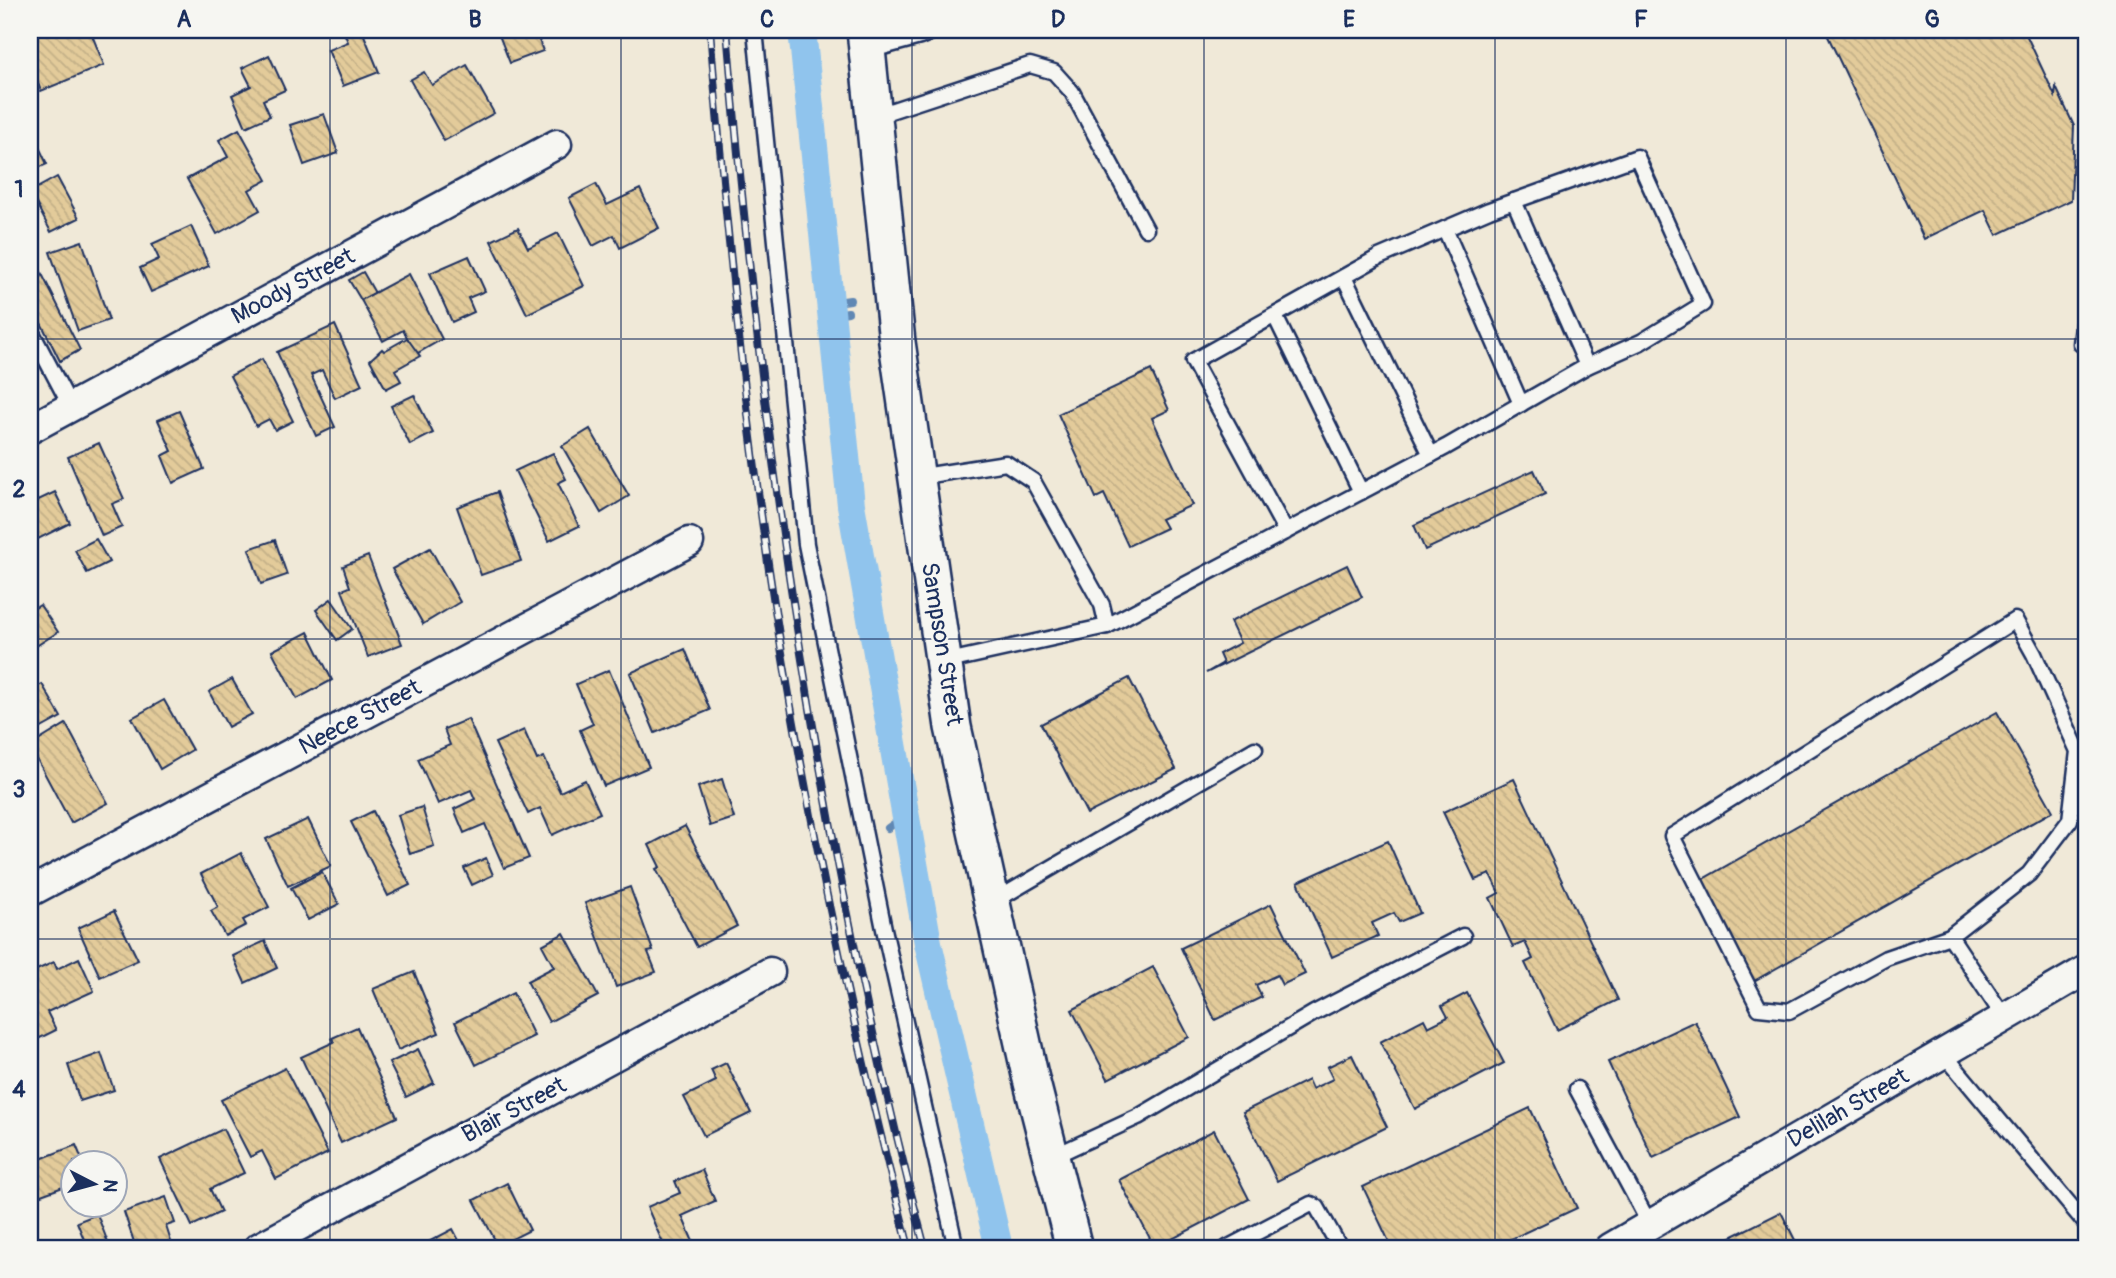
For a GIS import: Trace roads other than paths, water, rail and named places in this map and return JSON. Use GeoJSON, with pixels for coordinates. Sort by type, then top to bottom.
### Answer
{"type":"FeatureCollection","features":[{"type":"Feature","properties":{"kind":"street","name":"Sampson Street"},"geometry":{"type":"LineString","coordinates":[[866,41],[897,342],[953,727],[1074,1248]]}},
{"type":"Feature","properties":{"kind":"street","name":"Moody Street"},"geometry":{"type":"LineString","coordinates":[[30,429],[557,144]]}},
{"type":"Feature","properties":{"kind":"street","name":"Neece Street"},"geometry":{"type":"LineString","coordinates":[[30,892],[689,542]]}},
{"type":"Feature","properties":{"kind":"street","name":"Delilah Street"},"geometry":{"type":"LineString","coordinates":[[1610,1248],[2086,970]]}},
{"type":"Feature","properties":{"kind":"street","name":"Blair Street"},"geometry":{"type":"LineString","coordinates":[[258,1248],[770,972]]}},
{"type":"Feature","properties":{"kind":"lane"},"geometry":{"type":"LineString","coordinates":[[755,30],[806,544],[881,916],[956,1248]]}},
{"type":"Feature","properties":{"kind":"lane"},"geometry":{"type":"LineString","coordinates":[[866,41],[920,37],[936,30]]}},
{"type":"Feature","properties":{"kind":"lane"},"geometry":{"type":"LineString","coordinates":[[874,117],[1030,65],[1054,72],[1072,92],[1146,229]]}},
{"type":"Feature","properties":{"kind":"lane"},"geometry":{"type":"LineString","coordinates":[[944,662],[1107,625],[1286,532],[1361,492],[1431,456],[1587,366],[1641,342],[1703,304],[1637,157],[1514,201],[1379,257],[1193,361],[1286,532]]}},
{"type":"Feature","properties":{"kind":"lane"},"geometry":{"type":"LineString","coordinates":[[1514,201],[1587,366]]}},
{"type":"Feature","properties":{"kind":"lane"},"geometry":{"type":"LineString","coordinates":[[1445,229],[1521,404]]}},
{"type":"Feature","properties":{"kind":"lane"},"geometry":{"type":"LineString","coordinates":[[1343,277],[1431,456]]}},
{"type":"Feature","properties":{"kind":"lane"},"geometry":{"type":"LineString","coordinates":[[2081,344],[2086,298]]}},
{"type":"Feature","properties":{"kind":"lane"},"geometry":{"type":"LineString","coordinates":[[1275,316],[1361,492]]}},
{"type":"Feature","properties":{"kind":"lane"},"geometry":{"type":"LineString","coordinates":[[30,329],[71,407]]}},
{"type":"Feature","properties":{"kind":"lane"},"geometry":{"type":"LineString","coordinates":[[917,477],[1006,463],[1033,481],[1101,605],[1107,625]]}},
{"type":"Feature","properties":{"kind":"lane"},"geometry":{"type":"LineString","coordinates":[[2015,620],[2034,654],[2078,751],[2070,820],[2029,874],[1950,936],[1886,958],[1789,1012],[1759,1008],[1672,836],[2015,620]]}},
{"type":"Feature","properties":{"kind":"lane"},"geometry":{"type":"LineString","coordinates":[[992,902],[1255,749]]}},
{"type":"Feature","properties":{"kind":"lane"},"geometry":{"type":"LineString","coordinates":[[1051,1157],[1138,1116],[1314,1013],[1463,936]]}},
{"type":"Feature","properties":{"kind":"lane"},"geometry":{"type":"LineString","coordinates":[[1950,936],[2004,1017]]}},
{"type":"Feature","properties":{"kind":"lane"},"geometry":{"type":"LineString","coordinates":[[1943,1053],[2086,1224]]}},
{"type":"Feature","properties":{"kind":"lane"},"geometry":{"type":"LineString","coordinates":[[1577,1089],[1649,1223]]}},
{"type":"Feature","properties":{"kind":"lane"},"geometry":{"type":"LineString","coordinates":[[1227,1248],[1311,1205],[1317,1207],[1340,1248]]}},
{"type":"Feature","properties":{"kind":"waterway"},"geometry":{"type":"LineString","coordinates":[[802,30],[851,505],[928,943],[999,1248]]}},
{"type":"Feature","properties":{"kind":"waterway"},"geometry":{"type":"LineString","coordinates":[[830,303],[850,300]]}},
{"type":"Feature","properties":{"kind":"waterway"},"geometry":{"type":"LineString","coordinates":[[831,315],[848,312]]}},
{"type":"Feature","properties":{"kind":"waterway"},"geometry":{"type":"LineString","coordinates":[[888,828],[905,816]]}},
{"type":"Feature","properties":{"kind":"railway"},"geometry":{"type":"LineString","coordinates":[[710,30],[738,333],[779,635],[837,943],[909,1248]]}},
{"type":"Feature","properties":{"kind":"railway"},"geometry":{"type":"LineString","coordinates":[[727,30],[758,338],[799,643],[825,796],[855,947],[925,1248]]}}]}
